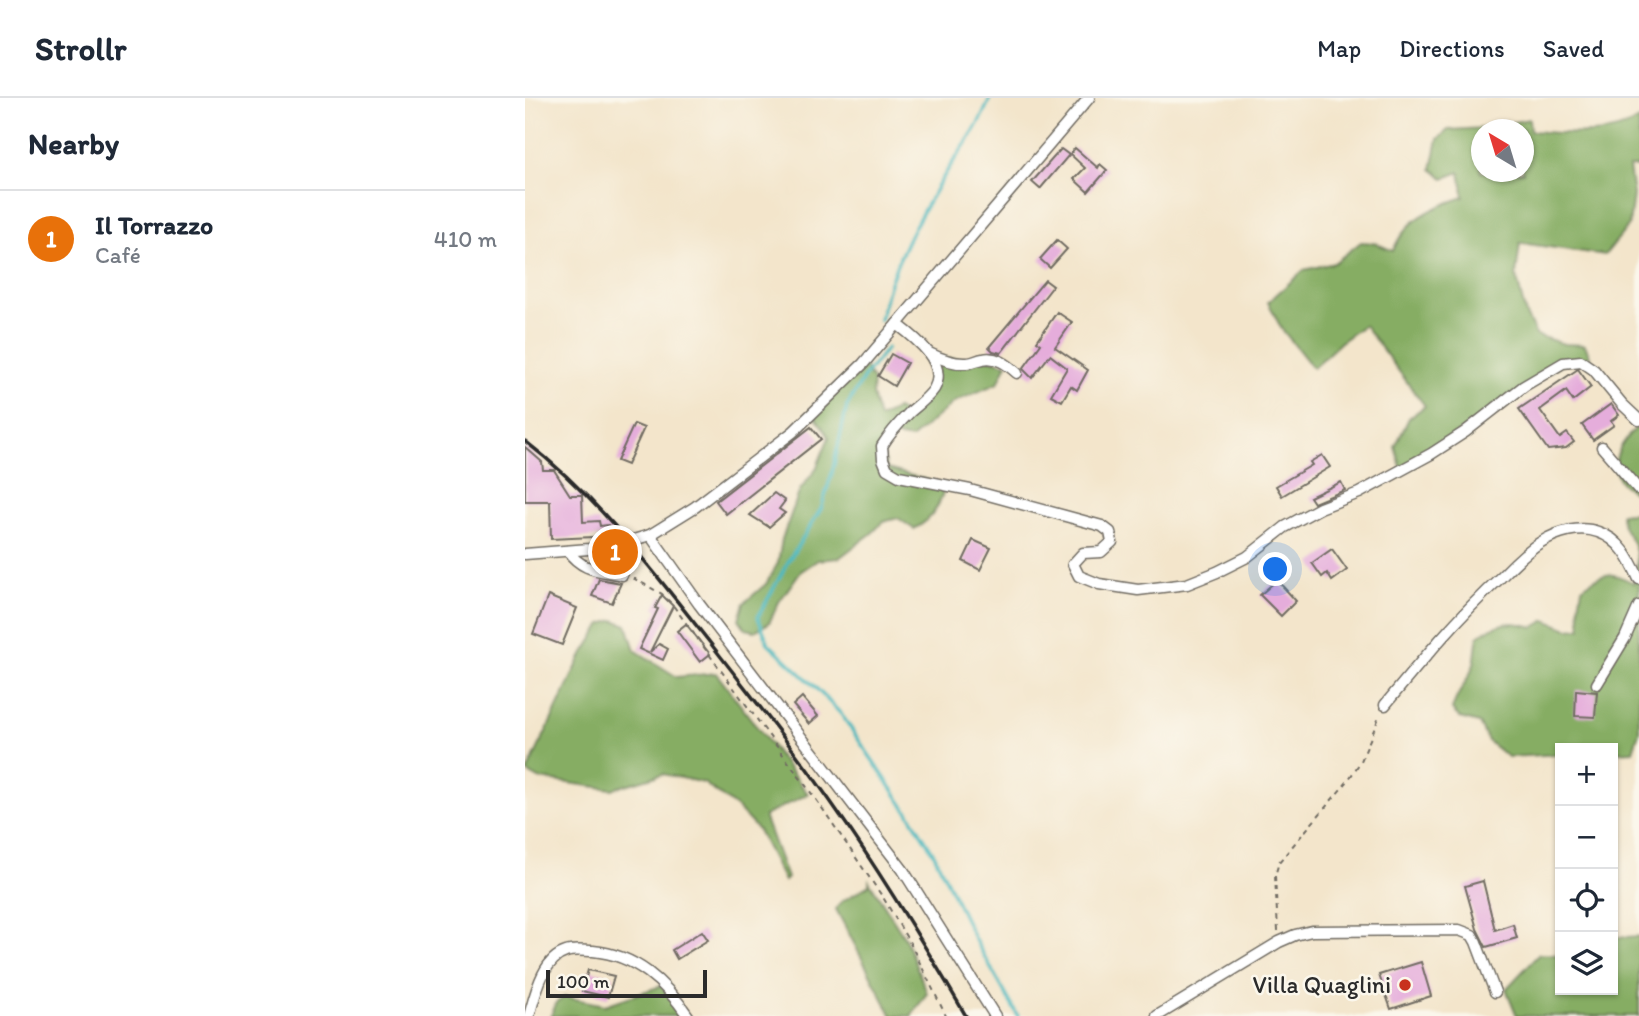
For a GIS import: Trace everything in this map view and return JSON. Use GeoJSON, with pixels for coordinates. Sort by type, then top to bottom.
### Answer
{"type":"FeatureCollection","features":[{"type":"Feature","properties":{"kind":"street"},"geometry":{"type":"LineString","coordinates":[[525,554],[610,546],[650,535],[695,507],[793,432],[863,364],[1089,98]]}},
{"type":"Feature","properties":{"kind":"street"},"geometry":{"type":"LineString","coordinates":[[897,324],[929,353],[936,370],[937,382],[933,391],[907,415],[882,446],[887,469],[899,476],[970,490],[1102,526],[1110,531],[1112,542],[1101,552],[1083,553],[1073,564],[1079,576],[1099,584],[1137,590],[1187,584],[1247,557],[1285,527],[1320,508],[1359,493],[1431,454],[1465,432],[1524,386],[1563,363],[1581,362],[1594,370],[1639,420]]}},
{"type":"Feature","properties":{"kind":"street"},"geometry":{"type":"LineString","coordinates":[[929,353],[954,362],[968,363],[995,358],[1017,373]]}},
{"type":"Feature","properties":{"kind":"street"},"geometry":{"type":"LineString","coordinates":[[1602,447],[1639,490]]}},
{"type":"Feature","properties":{"kind":"street"},"geometry":{"type":"LineString","coordinates":[[1385,705],[1467,608],[1521,557],[1557,533],[1597,531],[1615,541],[1630,560],[1639,579]]}},
{"type":"Feature","properties":{"kind":"street"},"geometry":{"type":"LineString","coordinates":[[650,535],[699,604],[903,870],[995,1016]]}},
{"type":"Feature","properties":{"kind":"street"},"geometry":{"type":"LineString","coordinates":[[568,551],[576,563],[622,575]]}},
{"type":"Feature","properties":{"kind":"street"},"geometry":{"type":"LineString","coordinates":[[1597,684],[1625,638],[1639,606]]}},
{"type":"Feature","properties":{"kind":"street"},"geometry":{"type":"LineString","coordinates":[[1157,1016],[1279,942],[1312,931],[1459,930],[1472,935],[1495,992]]}},
{"type":"Feature","properties":{"kind":"street"},"geometry":{"type":"LineString","coordinates":[[530,1016],[536,992],[549,966],[565,952],[583,951],[602,952],[643,968],[668,988],[688,1016]]}},
{"type":"Feature","properties":{"kind":"path"},"geometry":{"type":"LineString","coordinates":[[622,575],[640,580],[662,594],[714,658],[884,899],[911,945],[946,1016]]}},
{"type":"Feature","properties":{"kind":"path"},"geometry":{"type":"LineString","coordinates":[[1279,942],[1275,877],[1279,862],[1347,782],[1361,761],[1385,705]]}},
{"type":"Feature","properties":{"kind":"green space"},"geometry":{"type":"Polygon","coordinates":[[[1639,120],[1639,167],[1629,167],[1633,195],[1629,225],[1605,255],[1520,243],[1516,275],[1526,315],[1536,335],[1564,344],[1585,345],[1590,356],[1581,361],[1563,363],[1402,470],[1395,447],[1409,418],[1425,406],[1364,325],[1313,368],[1281,328],[1268,302],[1304,270],[1334,263],[1361,242],[1375,243],[1393,251],[1405,231],[1421,216],[1464,197],[1460,172],[1444,178],[1432,169],[1438,139],[1448,130],[1471,129],[1471,182],[1534,182],[1534,131],[1600,132],[1627,126],[1639,120]]]}},
{"type":"Feature","properties":{"kind":"green space"},"geometry":{"type":"Polygon","coordinates":[[[985,358],[1007,364],[998,383],[954,402],[911,439],[889,435],[882,445],[887,469],[945,485],[938,506],[931,516],[914,529],[898,518],[883,522],[839,558],[818,560],[800,572],[779,602],[769,623],[755,631],[746,629],[739,619],[744,603],[766,584],[778,563],[782,539],[800,490],[816,469],[829,437],[813,413],[863,364],[873,380],[872,395],[879,418],[897,409],[907,415],[933,391],[940,359],[985,358]]]}},
{"type":"Feature","properties":{"kind":"green space"},"geometry":{"type":"Polygon","coordinates":[[[1639,425],[1639,496],[1620,481],[1615,466],[1623,444],[1639,425]]]}},
{"type":"Feature","properties":{"kind":"green space"},"geometry":{"type":"Polygon","coordinates":[[[1639,512],[1639,732],[1633,751],[1618,752],[1618,743],[1555,743],[1555,754],[1508,757],[1488,741],[1479,723],[1460,718],[1452,710],[1474,664],[1478,636],[1505,624],[1518,623],[1534,627],[1546,620],[1568,629],[1581,628],[1579,606],[1582,588],[1596,578],[1607,575],[1619,576],[1634,583],[1637,556],[1623,526],[1621,514],[1639,512]]]}},
{"type":"Feature","properties":{"kind":"green space"},"geometry":{"type":"Polygon","coordinates":[[[614,620],[627,625],[635,650],[677,677],[716,673],[808,794],[764,816],[787,878],[784,881],[758,830],[737,808],[704,783],[663,774],[612,789],[539,779],[527,772],[580,659],[602,624],[614,620]]]}},
{"type":"Feature","properties":{"kind":"green space"},"geometry":{"type":"Polygon","coordinates":[[[869,881],[905,938],[927,993],[911,1016],[892,1016],[836,909],[841,902],[869,885],[869,881]]]}},
{"type":"Feature","properties":{"kind":"green space"},"geometry":{"type":"Polygon","coordinates":[[[1639,936],[1639,1016],[1517,1016],[1506,989],[1539,954],[1555,955],[1555,995],[1618,995],[1618,938],[1639,936]]]}},
{"type":"Feature","properties":{"kind":"green space"},"geometry":{"type":"Polygon","coordinates":[[[661,986],[683,1016],[551,1016],[556,1003],[565,997],[605,1005],[661,986]]]}},
{"type":"Feature","properties":{"kind":"building"},"geometry":{"type":"Polygon","coordinates":[[[1075,148],[1098,168],[1100,164],[1107,170],[1088,192],[1074,179],[1085,168],[1070,154],[1075,148]]]}},
{"type":"Feature","properties":{"kind":"building"},"geometry":{"type":"Polygon","coordinates":[[[1061,149],[1069,155],[1040,189],[1032,182],[1061,149]]]}},
{"type":"Feature","properties":{"kind":"building"},"geometry":{"type":"Polygon","coordinates":[[[1057,240],[1067,249],[1050,268],[1040,259],[1057,240]]]}},
{"type":"Feature","properties":{"kind":"building"},"geometry":{"type":"Polygon","coordinates":[[[1045,280],[1053,286],[1001,353],[993,351],[989,347],[1045,280]]]}},
{"type":"Feature","properties":{"kind":"building"},"geometry":{"type":"Polygon","coordinates":[[[1057,312],[1072,322],[1055,347],[1088,370],[1077,390],[1071,386],[1062,401],[1051,395],[1067,368],[1050,355],[1032,378],[1023,369],[1041,344],[1037,341],[1057,312]]]}},
{"type":"Feature","properties":{"kind":"building"},"geometry":{"type":"Polygon","coordinates":[[[891,354],[907,363],[894,386],[878,376],[891,354]]]}},
{"type":"Feature","properties":{"kind":"building"},"geometry":{"type":"Polygon","coordinates":[[[1578,369],[1591,387],[1573,401],[1566,391],[1540,410],[1560,438],[1567,433],[1574,442],[1566,448],[1548,450],[1519,409],[1578,369]]]}},
{"type":"Feature","properties":{"kind":"building"},"geometry":{"type":"Polygon","coordinates":[[[1611,404],[1619,415],[1611,421],[1614,425],[1593,440],[1582,425],[1611,404]]]}},
{"type":"Feature","properties":{"kind":"building"},"geometry":{"type":"Polygon","coordinates":[[[634,424],[644,428],[627,465],[617,461],[634,424]]]}},
{"type":"Feature","properties":{"kind":"building"},"geometry":{"type":"Polygon","coordinates":[[[811,427],[821,439],[726,514],[716,501],[811,427]]]}},
{"type":"Feature","properties":{"kind":"building"},"geometry":{"type":"Polygon","coordinates":[[[525,447],[542,462],[543,470],[554,470],[570,495],[582,495],[583,522],[599,521],[600,526],[608,525],[614,536],[551,539],[550,501],[525,501],[525,447]]]}},
{"type":"Feature","properties":{"kind":"building"},"geometry":{"type":"Polygon","coordinates":[[[1322,455],[1330,467],[1282,496],[1276,486],[1312,465],[1310,462],[1322,455]]]}},
{"type":"Feature","properties":{"kind":"building"},"geometry":{"type":"Polygon","coordinates":[[[1341,482],[1345,490],[1314,503],[1310,497],[1341,482]]]}},
{"type":"Feature","properties":{"kind":"building"},"geometry":{"type":"Polygon","coordinates":[[[774,493],[785,501],[779,509],[785,513],[769,527],[750,515],[774,493]]]}},
{"type":"Feature","properties":{"kind":"building"},"geometry":{"type":"Polygon","coordinates":[[[973,540],[991,548],[980,570],[963,561],[973,540]]]}},
{"type":"Feature","properties":{"kind":"building"},"geometry":{"type":"Polygon","coordinates":[[[1332,549],[1347,570],[1332,581],[1327,573],[1322,577],[1312,563],[1332,549]]]}},
{"type":"Feature","properties":{"kind":"building"},"geometry":{"type":"Polygon","coordinates":[[[622,551],[625,559],[604,564],[591,560],[591,557],[622,551]]]}},
{"type":"Feature","properties":{"kind":"building"},"geometry":{"type":"Polygon","coordinates":[[[599,579],[621,583],[612,603],[592,596],[599,579]]]}},
{"type":"Feature","properties":{"kind":"building"},"geometry":{"type":"Polygon","coordinates":[[[1277,580],[1296,601],[1281,616],[1260,595],[1277,580]]]}},
{"type":"Feature","properties":{"kind":"building"},"geometry":{"type":"Polygon","coordinates":[[[662,595],[673,606],[650,652],[659,644],[668,649],[663,660],[639,649],[662,595]]]}},
{"type":"Feature","properties":{"kind":"building"},"geometry":{"type":"Polygon","coordinates":[[[548,596],[577,608],[562,645],[533,634],[548,596]]]}},
{"type":"Feature","properties":{"kind":"building"},"geometry":{"type":"Polygon","coordinates":[[[686,624],[710,654],[700,662],[677,631],[686,624]]]}},
{"type":"Feature","properties":{"kind":"building"},"geometry":{"type":"Polygon","coordinates":[[[1576,690],[1597,692],[1595,717],[1575,716],[1576,690]]]}},
{"type":"Feature","properties":{"kind":"building"},"geometry":{"type":"Polygon","coordinates":[[[802,697],[818,716],[809,724],[793,705],[802,697]]]}},
{"type":"Feature","properties":{"kind":"building"},"geometry":{"type":"Polygon","coordinates":[[[1483,881],[1495,930],[1513,924],[1517,938],[1486,947],[1477,929],[1465,886],[1483,881]]]}},
{"type":"Feature","properties":{"kind":"building"},"geometry":{"type":"Polygon","coordinates":[[[702,931],[708,940],[677,959],[672,950],[702,931]]]}},
{"type":"Feature","properties":{"kind":"building","name":"Villa Quaglini"},"geometry":{"type":"Polygon","coordinates":[[[1421,962],[1431,996],[1391,1009],[1379,975],[1421,962]]]}},
{"type":"Feature","properties":{"kind":"building"},"geometry":{"type":"Polygon","coordinates":[[[588,970],[614,976],[608,997],[582,991],[588,970]]]}},
{"type":"Feature","properties":{"kind":"waterway"},"geometry":{"type":"LineString","coordinates":[[880,320],[891,279],[907,241],[977,125],[990,98]]}},
{"type":"Feature","properties":{"kind":"waterway"},"geometry":{"type":"LineString","coordinates":[[887,348],[864,377],[847,406],[821,509],[758,617],[768,643],[841,714],[908,812],[934,854],[975,940],[1018,1016]]}},
{"type":"Feature","properties":{"kind":"railway"},"geometry":{"type":"LineString","coordinates":[[525,441],[577,486],[624,536],[773,724],[819,784],[868,857],[966,1016]]}},
{"type":"Feature","properties":{"kind":"place","name":"Il Torrazzo"},"geometry":{"type":"Point","coordinates":[615,552]}},
{"type":"Feature","properties":{"kind":"place","name":"Villa Quaglini"},"geometry":{"type":"Point","coordinates":[1405,985]}}]}
